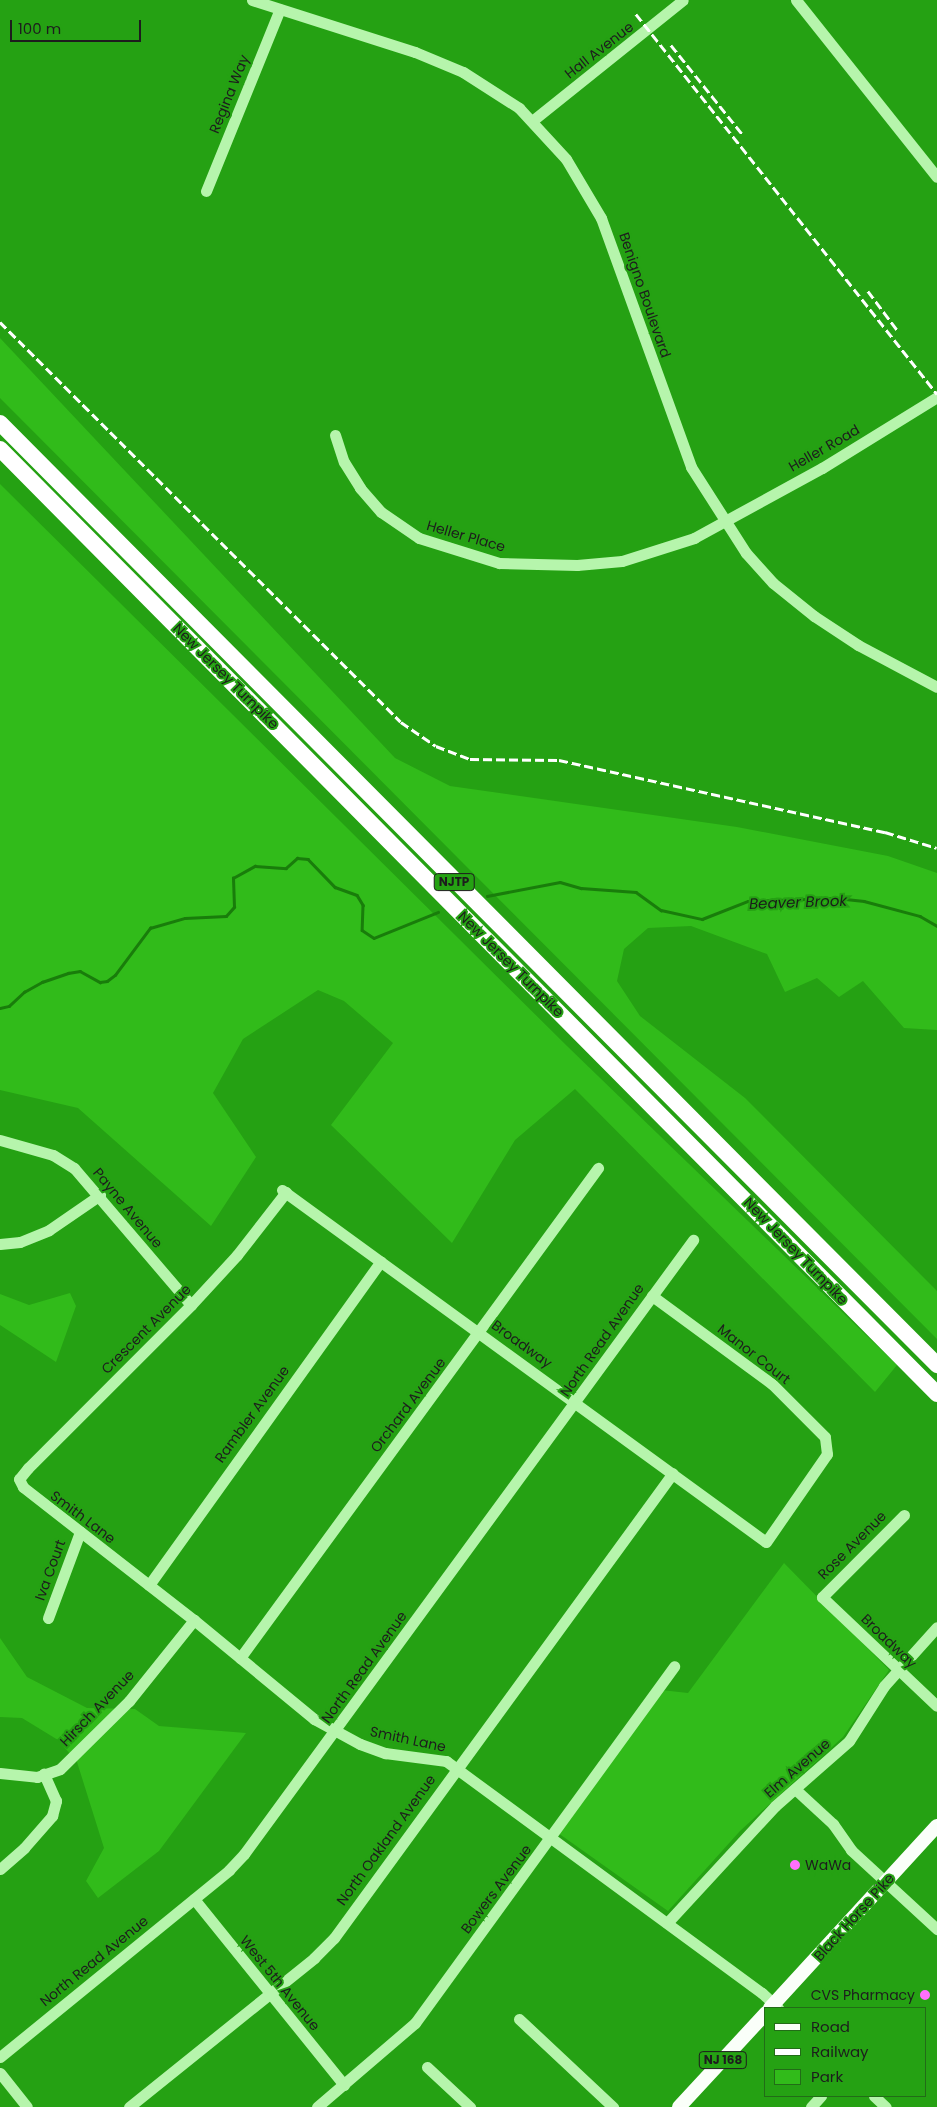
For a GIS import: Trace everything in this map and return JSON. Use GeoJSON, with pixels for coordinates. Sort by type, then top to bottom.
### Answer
{"type":"FeatureCollection","features":[{"type":"Feature","properties":{"kind":"highway","name":"New Jersey Turnpike"},"geometry":{"type":"LineString","coordinates":[[0,424],[936,1364]]}},
{"type":"Feature","properties":{"kind":"highway","name":"New Jersey Turnpike"},"geometry":{"type":"LineString","coordinates":[[0,449],[937,1394]]}},
{"type":"Feature","properties":{"kind":"main road","name":"Black Horse Pike"},"geometry":{"type":"LineString","coordinates":[[773,2007],[937,1826]]}},
{"type":"Feature","properties":{"kind":"main road","name":"Black Horse Pike"},"geometry":{"type":"LineString","coordinates":[[680,2107],[764,2017]]}},
{"type":"Feature","properties":{"kind":"street","name":"Benigno Boulevard"},"geometry":{"type":"LineString","coordinates":[[252,0],[415,52],[463,72],[499,92],[532,121],[566,159],[602,221],[675,428],[691,467],[724,522],[773,583],[814,616],[858,645],[937,687]]}},
{"type":"Feature","properties":{"kind":"street","name":"Hall Avenue"},"geometry":{"type":"LineString","coordinates":[[532,121],[683,0]]}},
{"type":"Feature","properties":{"kind":"street"},"geometry":{"type":"LineString","coordinates":[[796,0],[937,177]]}},
{"type":"Feature","properties":{"kind":"street","name":"Regina Way"},"geometry":{"type":"LineString","coordinates":[[206,191],[280,9]]}},
{"type":"Feature","properties":{"kind":"street","name":"Heller Road"},"geometry":{"type":"LineString","coordinates":[[724,522],[825,466],[937,396]]}},
{"type":"Feature","properties":{"kind":"street","name":"Heller Place"},"geometry":{"type":"LineString","coordinates":[[335,435],[344,462],[360,488],[400,528],[442,547],[499,563],[577,565],[622,561],[694,538],[724,522]]}},
{"type":"Feature","properties":{"kind":"street","name":"Payne Avenue"},"geometry":{"type":"LineString","coordinates":[[0,1140],[53,1155],[74,1168],[100,1195],[192,1305]]}},
{"type":"Feature","properties":{"kind":"street","name":"Orchard Avenue"},"geometry":{"type":"LineString","coordinates":[[240,1658],[481,1333],[598,1168]]}},
{"type":"Feature","properties":{"kind":"street","name":"Broadway"},"geometry":{"type":"LineString","coordinates":[[284,1191],[766,1542]]}},
{"type":"Feature","properties":{"kind":"street","name":"Crescent Avenue"},"geometry":{"type":"LineString","coordinates":[[19,1479],[192,1305],[237,1255],[284,1191]]}},
{"type":"Feature","properties":{"kind":"street"},"geometry":{"type":"LineString","coordinates":[[0,1244],[20,1242],[49,1230],[100,1195]]}},
{"type":"Feature","properties":{"kind":"street","name":"North Read Avenue"},"geometry":{"type":"LineString","coordinates":[[0,2057],[194,1899],[244,1854],[576,1403],[693,1240]]}},
{"type":"Feature","properties":{"kind":"street","name":"Rambler Avenue"},"geometry":{"type":"LineString","coordinates":[[149,1585],[381,1261]]}},
{"type":"Feature","properties":{"kind":"street","name":"Manor Court"},"geometry":{"type":"LineString","coordinates":[[652,1296],[772,1384],[825,1437],[828,1446],[827,1454],[766,1542]]}},
{"type":"Feature","properties":{"kind":"street","name":"North Oakland Avenue"},"geometry":{"type":"LineString","coordinates":[[129,2107],[314,1958],[334,1938],[673,1473]]}},
{"type":"Feature","properties":{"kind":"street","name":"Smith Lane"},"geometry":{"type":"LineString","coordinates":[[19,1479],[32,1497],[194,1620],[314,1719],[335,1732],[385,1753],[446,1761],[667,1923],[771,2007]]}},
{"type":"Feature","properties":{"kind":"street","name":"Rose Avenue"},"geometry":{"type":"LineString","coordinates":[[822,1596],[904,1515]]}},
{"type":"Feature","properties":{"kind":"street","name":"Iva Court"},"geometry":{"type":"LineString","coordinates":[[48,1618],[80,1532]]}},
{"type":"Feature","properties":{"kind":"street","name":"Broadway"},"geometry":{"type":"LineString","coordinates":[[822,1596],[937,1706]]}},
{"type":"Feature","properties":{"kind":"street","name":"Hirsch Avenue"},"geometry":{"type":"LineString","coordinates":[[0,1773],[37,1777],[60,1769],[129,1701],[194,1620]]}},
{"type":"Feature","properties":{"kind":"street","name":"Elm Avenue"},"geometry":{"type":"LineString","coordinates":[[667,1923],[795,1789],[849,1741],[898,1670],[937,1627]]}},
{"type":"Feature","properties":{"kind":"street","name":"Bowers Avenue"},"geometry":{"type":"LineString","coordinates":[[317,2107],[415,2023],[552,1838],[674,1666]]}},
{"type":"Feature","properties":{"kind":"street"},"geometry":{"type":"LineString","coordinates":[[0,1868],[24,1848],[52,1816],[56,1801],[44,1774]]}},
{"type":"Feature","properties":{"kind":"street"},"geometry":{"type":"LineString","coordinates":[[795,1789],[832,1824],[851,1850],[937,1929]]}},
{"type":"Feature","properties":{"kind":"street","name":"West 5th Avenue"},"geometry":{"type":"LineString","coordinates":[[194,1899],[344,2085]]}},
{"type":"Feature","properties":{"kind":"street"},"geometry":{"type":"LineString","coordinates":[[519,2019],[613,2107]]}},
{"type":"Feature","properties":{"kind":"street"},"geometry":{"type":"LineString","coordinates":[[427,2068],[470,2107]]}},
{"type":"Feature","properties":{"kind":"street"},"geometry":{"type":"LineString","coordinates":[[0,2073],[27,2107]]}},
{"type":"Feature","properties":{"kind":"street"},"geometry":{"type":"LineString","coordinates":[[811,2107],[820,2097]]}},
{"type":"Feature","properties":{"kind":"street"},"geometry":{"type":"LineString","coordinates":[[875,2097],[886,2107]]}},
{"type":"Feature","properties":{"kind":"green space"},"geometry":{"type":"Polygon","coordinates":[[[0,338],[395,758],[450,786],[737,827],[888,856],[937,873],[937,1030],[904,1028],[863,981],[839,997],[817,978],[785,992],[767,954],[691,926],[648,928],[624,949],[617,981],[640,1016],[745,1098],[937,1291],[937,1339],[0,398],[0,338]]]}},
{"type":"Feature","properties":{"kind":"green space"},"geometry":{"type":"Polygon","coordinates":[[[0,484],[567,1046],[897,1365],[875,1392],[575,1089],[515,1140],[452,1243],[331,1125],[393,1043],[344,1001],[318,990],[243,1039],[213,1093],[256,1157],[211,1226],[78,1108],[0,1090],[0,484]]]}},
{"type":"Feature","properties":{"kind":"green space"},"geometry":{"type":"Polygon","coordinates":[[[70,1293],[76,1306],[56,1362],[0,1325],[0,1294],[29,1305],[70,1293]]]}},
{"type":"Feature","properties":{"kind":"green space"},"geometry":{"type":"Polygon","coordinates":[[[784,1563],[889,1670],[843,1737],[740,1831],[668,1911],[558,1833],[661,1690],[688,1693],[784,1563]]]}},
{"type":"Feature","properties":{"kind":"green space"},"geometry":{"type":"Polygon","coordinates":[[[0,1638],[27,1677],[87,1708],[135,1709],[159,1726],[246,1733],[159,1851],[98,1898],[86,1881],[104,1848],[77,1762],[58,1740],[22,1718],[0,1717],[0,1638]]]}},
{"type":"Feature","properties":{"kind":"waterway","name":"Beaver Brook"},"geometry":{"type":"LineString","coordinates":[[0,1008],[9,1006],[24,992],[42,982],[68,973],[80,971],[100,982],[107,981],[115,975],[150,928],[185,918],[226,916],[234,907],[233,878],[255,866],[286,868],[297,858],[308,859],[335,887],[357,895],[363,905],[362,930],[374,938],[438,912]]}},
{"type":"Feature","properties":{"kind":"waterway","name":"Beaver Brook"},"geometry":{"type":"LineString","coordinates":[[487,896],[560,882],[581,888],[636,892],[661,910],[702,919],[748,901],[836,898],[864,901],[920,916],[937,926]]}},
{"type":"Feature","properties":{"kind":"railway"},"geometry":{"type":"LineString","coordinates":[[636,14],[937,394]]}},
{"type":"Feature","properties":{"kind":"railway"},"geometry":{"type":"LineString","coordinates":[[671,45],[743,135]]}},
{"type":"Feature","properties":{"kind":"railway"},"geometry":{"type":"LineString","coordinates":[[868,291],[898,331]]}},
{"type":"Feature","properties":{"kind":"railway"},"geometry":{"type":"LineString","coordinates":[[0,322],[401,722],[436,746],[470,759],[559,760],[885,832],[937,848]]}},
{"type":"Feature","properties":{"kind":"place","name":"WaWa"},"geometry":{"type":"Point","coordinates":[795,1865]}},
{"type":"Feature","properties":{"kind":"place","name":"CVS Pharmacy"},"geometry":{"type":"Point","coordinates":[925,1995]}}]}
